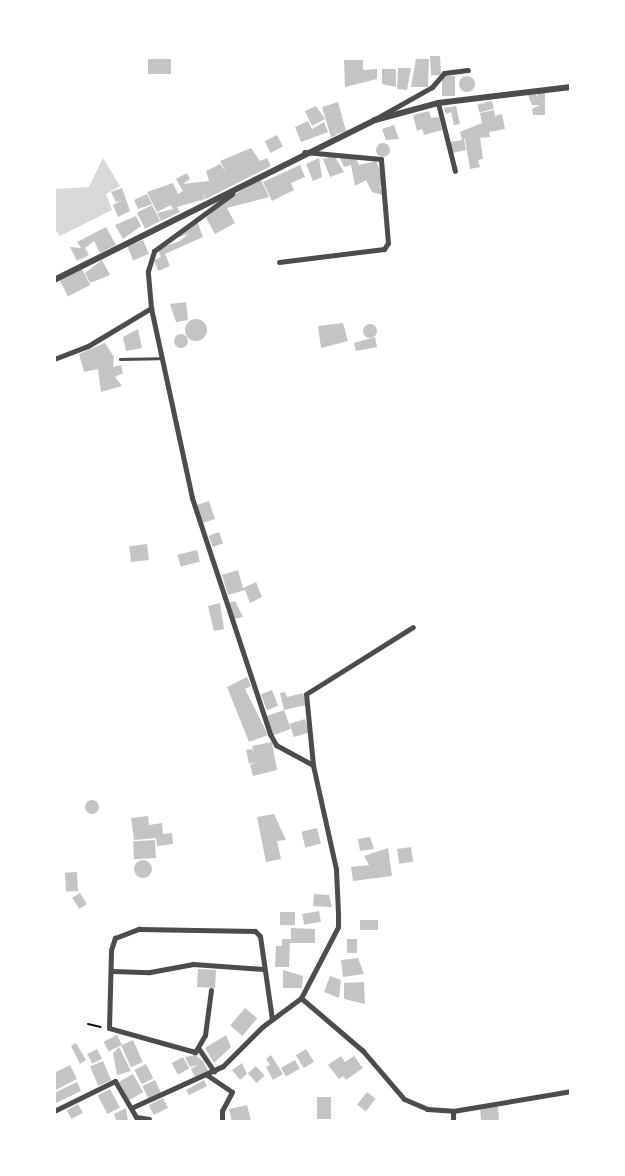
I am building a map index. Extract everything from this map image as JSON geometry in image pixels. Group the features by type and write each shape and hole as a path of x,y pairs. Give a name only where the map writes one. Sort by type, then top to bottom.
{"street":[{"path":"54,280 304,152 375,120 432,87 444,73 468,70"},
{"path":"375,120 438,103 571,86"},
{"path":"438,103 455,171"},
{"path":"279,262 384,249 388,243 381,159 304,152"},
{"path":"248,182 154,251 148,271 151,308 159,358 192,498 270,734 276,745 313,765"},
{"path":"54,359 88,346 151,308"},
{"path":"131,1108 211,1073 272,1019 301,998 338,927 336,869 313,765 307,691 412,627"},
{"path":"199,1049 188,1053 109,1028 115,938 139,929 255,931 260,936 272,1019"},
{"path":"112,971 158,971 193,964 263,970"},
{"path":"211,990 199,1049 211,1073 232,1092 222,1111 222,1122"},
{"path":"301,998 363,1051 404,1099 426,1109 453,1111 571,1091"},
{"path":"54,1111 115,1081 135,1119 149,1119"},
{"path":"453,1111 453,1122"}],"lane":[{"path":"120,359 159,358"}],"path":[{"path":"88,1024 109,1028"}],"shaded area":[{"path":"103,158 120,186 106,194 112,210 60,236 54,228 54,189 89,187"}],"building":[{"path":"440,55 441,75 431,75 430,56"},
{"path":"148,59 171,59 171,74 148,74"},
{"path":"416,59 429,59 428,87 411,87"},
{"path":"344,60 363,60 363,70 377,69 377,79 345,87"},
{"path":"398,68 411,68 407,90 397,89"},
{"path":"382,69 396,69 396,87 382,84"},
{"path":"442,76 455,76 455,96 442,96"},
{"path":"464,76 470,76 475,84 473,90 464,92 459,87 459,81"},
{"path":"545,91 545,115 533,115 532,109 540,105 532,105 527,93 535,92 537,98 537,92"},
{"path":"492,101 494,109 479,112 477,105"},
{"path":"338,102 346,131 337,134 334,128 337,135 331,137 322,107"},
{"path":"316,106 325,119 312,126 305,111"},
{"path":"456,106 460,124 454,125 451,112 446,114 444,108"},
{"path":"494,110 495,116 502,114 505,129 489,132 490,137 464,139 466,150 452,153 450,142 462,140 460,132 482,123 480,113"},
{"path":"429,111 431,118 439,117 442,130 424,135 422,129 417,131 413,115"},
{"path":"308,121 312,129 324,122 328,132 301,142 295,127"},
{"path":"394,125 399,139 386,140 382,129"},
{"path":"277,135 283,147 270,153 265,141"},
{"path":"480,137 483,159 478,160 480,167 470,169 465,139"},
{"path":"380,143 386,143 390,150 386,157 380,157 376,153 376,147"},
{"path":"251,148 260,161 267,158 271,166 206,199 202,193 205,199 177,207 180,212 161,221 157,213 173,209 171,205 157,212 147,192 173,183 178,194 183,191 176,179 187,173 190,179 183,184 209,181 206,171 220,164 226,172 220,161"},
{"path":"334,155 344,172 330,177 323,159"},
{"path":"355,156 359,165 376,161 386,184 380,186 383,195 372,192 366,180 355,186 351,165 344,167 340,158"},
{"path":"319,158 322,177 313,181 306,164"},
{"path":"300,165 305,177 291,183 294,190 272,201 263,182"},
{"path":"261,180 269,197 227,208 235,223 215,234 206,218 224,200"},
{"path":"122,188 130,211 118,217 113,205 122,200 116,202 111,192"},
{"path":"147,194 152,204 138,209 134,200"},
{"path":"152,205 160,221 145,229 137,213"},
{"path":"136,216 141,226 123,239 115,225"},
{"path":"197,221 203,237 165,254 170,266 158,271 154,260 161,257 158,249 180,241 188,234 179,237 177,233"},
{"path":"106,227 116,245 100,253 94,241 85,248 89,255 77,261 70,247 81,248 77,242"},
{"path":"143,240 149,254 133,260 127,247"},
{"path":"102,260 110,275 90,283 85,273"},
{"path":"82,269 90,285 68,296 60,280"},
{"path":"186,302 188,320 176,322 170,304"},
{"path":"196,319 204,322 207,330 204,338 196,341 188,338 185,330 188,322"},
{"path":"343,323 348,341 321,348 318,326"},
{"path":"370,324 375,326 375,336 370,338 365,336 363,331 365,326"},
{"path":"138,329 142,348 126,351 123,337"},
{"path":"181,334 186,336 186,346 181,348 176,346 174,341 176,336"},
{"path":"375,337 377,347 356,351 354,343"},
{"path":"105,343 114,357 113,367 121,365 123,373 115,377 122,386 101,392 98,369 84,372 79,354"},
{"path":"209,501 215,519 203,523 197,505"},
{"path":"219,532 223,543 213,547 209,536"},
{"path":"147,544 149,560 131,562 129,546"},
{"path":"197,550 200,562 180,566 178,555"},
{"path":"238,570 243,588 256,582 262,597 250,603 245,590 228,595 222,575"},
{"path":"235,601 243,617 234,619 228,603"},
{"path":"220,603 224,629 214,631 208,606"},
{"path":"247,677 251,686 245,689 268,735 249,742 227,687"},
{"path":"272,690 278,706 267,710 261,694"},
{"path":"285,692 287,697 303,693 306,705 284,710 280,693"},
{"path":"284,710 291,729 272,736 265,717"},
{"path":"305,719 309,732 294,737 290,724"},
{"path":"272,742 277,770 253,776 250,765 256,762 249,764 246,750 252,749 255,756 252,746"},
{"path":"89,800 95,800 99,807 95,814 89,814 85,810 85,804"},
{"path":"274,814 286,840 277,841 281,859 266,862 257,817"},
{"path":"148,816 149,825 162,823 163,834 172,833 173,844 157,846 156,838 134,840 131,818"},
{"path":"317,828 321,844 305,847 301,832"},
{"path":"370,837 374,849 360,851 358,839"},
{"path":"155,840 156,858 134,859 133,841"},
{"path":"411,847 413,862 399,864 397,849"},
{"path":"388,848 392,876 353,881 351,867 369,865 364,856"},
{"path":"139,860 147,860 152,869 150,876 139,878 134,873 134,865"},
{"path":"77,872 78,891 66,892 65,873"},
{"path":"80,893 87,904 79,909 72,898"},
{"path":"314,894 329,895 332,907 313,906"},
{"path":"319,911 321,922 304,925 302,914"},
{"path":"280,912 295,912 295,925 280,925"},
{"path":"360,920 378,920 378,930 360,930"},
{"path":"291,928 315,929 315,943 290,943 289,967 275,967 276,946 282,946 282,939 291,939"},
{"path":"347,939 357,939 357,953 347,953"},
{"path":"358,958 364,974 343,977 341,960"},
{"path":"198,969 216,970 215,988 197,987"},
{"path":"283,970 303,976 302,988 283,988"},
{"path":"330,976 341,980 339,998 324,992"},
{"path":"364,982 365,1004 344,999 344,983"},
{"path":"245,1008 257,1018 242,1036 230,1026"},
{"path":"117,1035 122,1045 109,1052 104,1042"},
{"path":"226,1035 231,1047 214,1063 205,1048"},
{"path":"133,1040 143,1062 131,1067 121,1045"},
{"path":"76,1043 86,1060 80,1064 71,1046"},
{"path":"119,1047 131,1071 117,1075 113,1053"},
{"path":"97,1049 102,1059 92,1064 87,1054"},
{"path":"306,1049 314,1062 304,1068 296,1055"},
{"path":"195,1055 203,1061 209,1072 195,1077 191,1069 198,1065 190,1067 185,1057"},
{"path":"271,1055 283,1074 273,1080 266,1067 270,1065 266,1059"},
{"path":"341,1056 345,1062 354,1056 363,1068 346,1080 343,1076 339,1079 328,1065"},
{"path":"183,1057 189,1068 178,1075 172,1063"},
{"path":"295,1060 300,1069 286,1077 281,1068"},
{"path":"103,1061 111,1080 98,1086 90,1066"},
{"path":"242,1063 247,1074 240,1080 232,1070"},
{"path":"146,1064 153,1078 142,1084 134,1070"},
{"path":"70,1065 77,1079 54,1091 54,1073"},
{"path":"256,1066 265,1076 257,1083 248,1073"},
{"path":"133,1074 143,1092 129,1100 119,1082"},
{"path":"155,1080 161,1093 148,1099 142,1086"},
{"path":"204,1080 207,1086 189,1095 186,1090"},
{"path":"77,1082 81,1091 54,1104 54,1093"},
{"path":"110,1089 120,1108 107,1114 98,1096"},
{"path":"367,1092 376,1099 366,1111 357,1105"},
{"path":"317,1097 331,1097 331,1119 317,1119"},
{"path":"163,1098 168,1108 154,1115 149,1105"},
{"path":"78,1104 83,1113 71,1119 67,1110"},
{"path":"247,1105 251,1121 232,1122 229,1109"},
{"path":"498,1106 499,1122 481,1122 480,1107"},
{"path":"126,1108 128,1121 117,1122 114,1114"}]}
